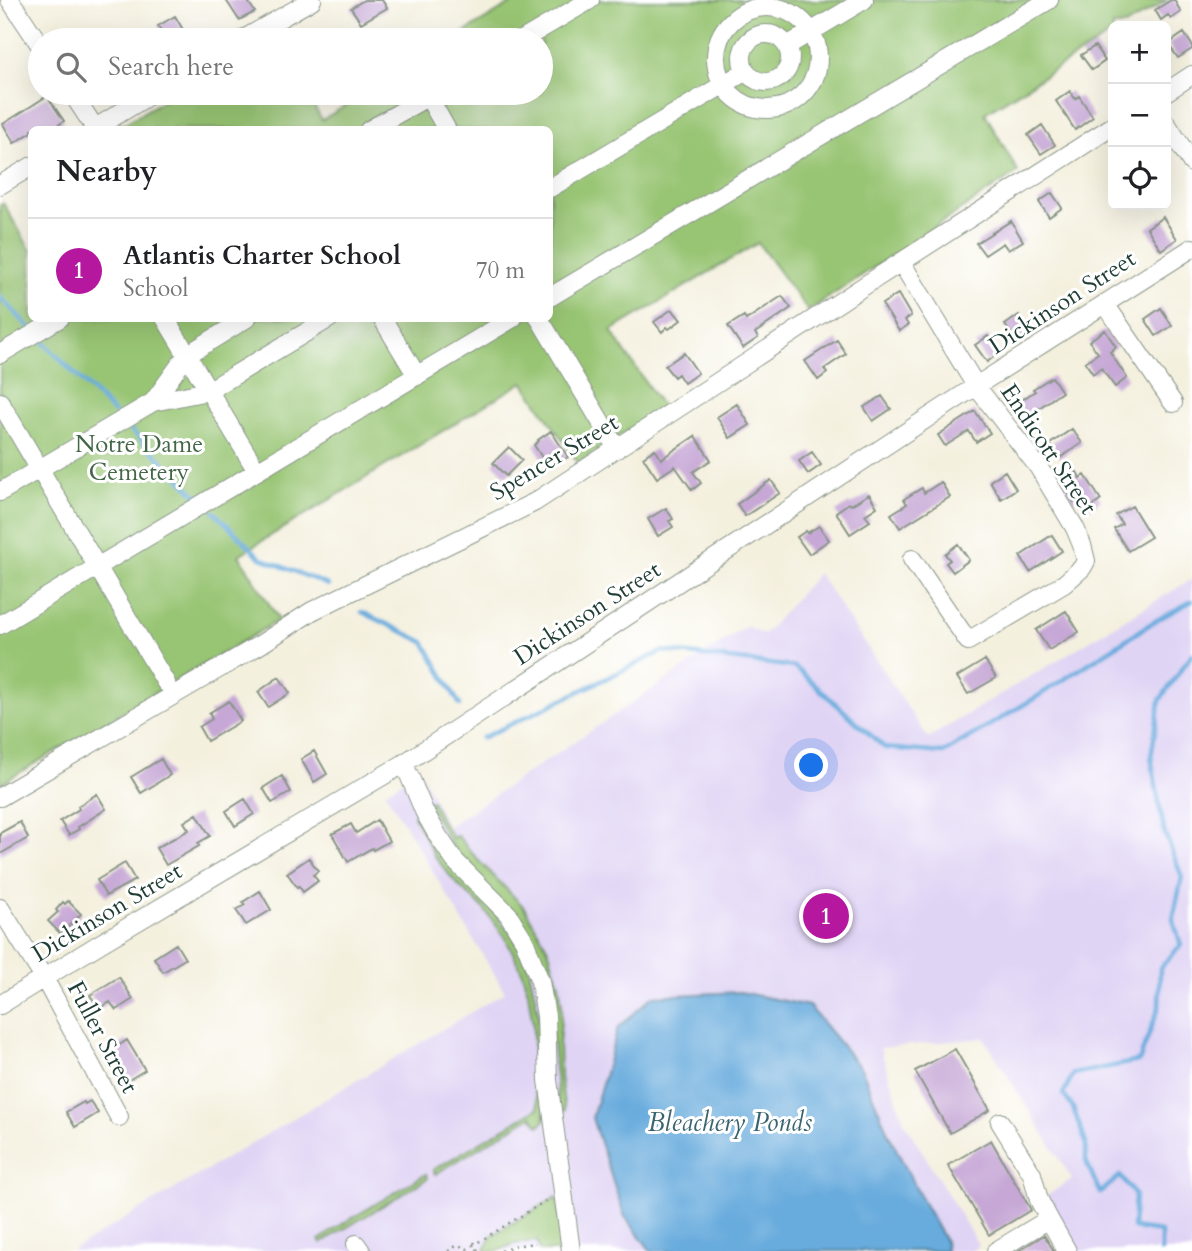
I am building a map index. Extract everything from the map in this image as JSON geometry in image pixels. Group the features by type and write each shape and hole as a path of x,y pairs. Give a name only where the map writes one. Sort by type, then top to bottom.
{"street":[{"path":"10,0 29,28"},
{"path":"263,28 312,0"},
{"path":"542,28 590,0"},
{"path":"787,46 864,0"},
{"path":"553,295 1049,0"},
{"path":"736,7 780,9 793,15 811,32 816,45 816,69 806,90 787,105 764,109 752,107 731,95 723,84 718,73 717,47 736,7"},
{"path":"769,34 776,36 787,46 790,62 787,70 775,81 758,81 746,71 742,56 744,49 754,38 769,34"},
{"path":"553,186 746,71"},
{"path":"1171,89 1192,75"},
{"path":"79,105 92,126"},
{"path":"99,126 133,105"},
{"path":"376,126 412,105"},
{"path":"436,105 445,126"},
{"name":"Spencer Street","path":"0,797 261,644 312,611 535,502 1108,129"},
{"path":"1171,131 1192,163"},
{"path":"0,185 28,168"},
{"name":"Dickinson Street","path":"0,1005 403,764 976,386 1192,248"},
{"name":"Endicott Street","path":"901,262 976,386 1039,468 1074,528 1085,559 1082,568 1063,584 968,641 912,559"},
{"path":"1105,304 1173,403"},
{"path":"0,354 53,322"},
{"path":"167,322 257,471"},
{"path":"153,402 187,355 241,322"},
{"path":"0,492 153,402 208,391 323,322"},
{"path":"384,322 417,376"},
{"path":"0,625 506,322"},
{"path":"541,322 617,449"},
{"path":"0,402 166,682"},
{"path":"403,764 442,844 455,861 508,914 531,953 544,996 549,1129 555,1173 572,1251"},
{"name":"Fuller Street","path":"0,908 44,978 119,1117"},
{"path":"1000,1122 1032,1174 1039,1200 1067,1251"},
{"path":"996,1251 1049,1219"}],"path":[{"path":"448,1251 458,1245 467,1249 556,1195"},
{"path":"474,1243 478,1251"},
{"path":"501,1251 513,1246 535,1243"}],"shaded area":[{"path":"818,573 928,738 1192,579 1192,1251 1076,1251 1045,1197 1072,1179 984,1038 880,1048 904,1121 979,1246 971,1251 71,1251 505,992 385,792 420,770 447,827 747,626 764,635"}],"green space":[{"name":"Notre Dame Cemetery","path":"517,0 1167,0 1133,21 1108,21 1108,36 985,113 1018,172 808,311 758,243 611,331 663,408 578,463 523,382 239,555 279,620 0,784 0,205 3,203 28,246 28,322 553,322 553,126 120,126 156,105 313,105 322,120 346,105 553,105 553,28 472,28"},
{"path":"432,801 453,838 457,835 524,907 548,949 559,985 562,1007 559,1045 565,1111 559,1112 547,975 453,848 427,803"},
{"path":"417,815 514,938 529,969 538,1012 545,1120 539,1126 532,1116 435,1174 433,1170 538,1108 534,1084 533,1025 521,969 505,937 483,908 456,883 435,857 414,816"},
{"path":"426,1174 428,1178 321,1243 319,1240 344,1223"},
{"path":"557,1197 562,1244 558,1251 540,1251 537,1241 514,1244 498,1251 485,1251 491,1236"}],"water":[{"name":"Bleachery Ponds","path":"740,992 809,1006 862,1070 888,1133 945,1241 946,1251 651,1251 624,1215 592,1118 618,1028 653,996"}],"building":[{"path":"226,0 247,0 255,12 239,20"},
{"path":"364,0 382,0 387,8 361,23 351,8"},
{"path":"1174,0 1181,12 1171,19 1168,15 1161,20 1155,10"},
{"path":"175,16 182,28 159,28 158,26"},
{"path":"1184,33 1192,49 1178,58 1171,48 1171,42"},
{"path":"1095,46 1105,61 1092,70 1081,55"},
{"path":"1070,91 1075,99 1079,96 1093,117 1075,130 1056,101"},
{"path":"33,105 53,105 64,121 57,126 28,126 28,134 14,143 3,124"},
{"path":"1042,125 1055,145 1041,154 1028,135"},
{"path":"1052,193 1062,208 1049,217 1039,202"},
{"path":"1163,217 1177,239 1161,250 1147,228"},
{"path":"1011,221 1023,241 1008,250 1003,243 985,255 976,243"},
{"path":"898,294 911,316 905,320 908,325 899,331 882,304"},
{"path":"782,296 791,308 755,333 758,338 743,348 728,326 744,316 746,320"},
{"path":"1161,308 1172,326 1156,336 1145,319"},
{"path":"672,309 681,320 662,332 654,322"},
{"path":"1019,315 1032,333 1018,343 1005,325"},
{"path":"1105,330 1116,347 1110,352 1127,378 1115,387 1101,368 1093,374 1085,362 1098,353 1089,341"},
{"path":"988,336 999,353 987,362 975,345"},
{"path":"837,340 846,354 824,369 827,373 818,380 805,361"},
{"path":"684,353 698,373 684,383 678,374 674,377 665,366"},
{"path":"1052,377 1062,392 1026,417 1017,403"},
{"path":"882,396 891,409 873,421 864,407"},
{"path":"737,404 750,425 730,438 717,417"},
{"path":"975,411 990,433 976,442 969,431 945,446 938,435"},
{"path":"1072,429 1082,443 1060,458 1050,444"},
{"path":"551,431 568,457 557,464 550,454 543,459 534,445"},
{"path":"695,436 711,460 693,472 701,483 692,490 675,466 657,478 643,457 655,449 661,459"},
{"path":"509,447 522,460 506,476 493,463"},
{"path":"812,452 821,465 808,474 799,461"},
{"path":"1005,471 1016,489 1001,499 990,481"},
{"path":"1077,472 1080,478 1085,475 1101,500 1089,509 1081,497 1074,502 1062,482"},
{"path":"771,480 780,493 745,516 737,504"},
{"path":"941,482 950,497 900,528 891,514 907,504 904,499 922,488 924,493"},
{"path":"869,494 877,507 865,515 870,521 850,534 836,512"},
{"path":"1132,506 1151,537 1128,551 1114,529 1122,524 1116,515"},
{"path":"666,508 673,519 669,521 673,527 658,536 648,519"},
{"path":"819,526 829,540 809,554 797,537"},
{"path":"1052,535 1062,551 1030,572 1020,556"},
{"path":"958,544 969,560 953,572 946,563 950,560 945,554"},
{"path":"1066,611 1079,632 1049,650 1036,630"},
{"path":"985,660 996,678 968,694 957,677"},
{"path":"279,677 290,693 268,707 258,692"},
{"path":"229,701 241,721 207,741 199,727 212,719 209,713"},
{"path":"314,751 327,774 314,782 301,759"},
{"path":"161,759 170,775 141,793 131,777"},
{"path":"282,776 291,792 272,803 263,788"},
{"path":"97,794 106,809 69,835 60,821"},
{"path":"245,799 254,814 235,826 226,811"},
{"path":"197,814 210,836 198,843 199,846 166,865 156,848 189,830 184,822"},
{"path":"377,820 389,841 348,862 332,834 351,824 356,833"},
{"path":"20,822 28,838 0,854 0,833"},
{"path":"309,858 318,871 313,875 318,881 303,892 287,873"},
{"path":"125,863 135,880 106,896 97,880"},
{"path":"260,891 271,910 246,925 236,910"},
{"path":"68,901 81,914 61,934 48,921 58,912 56,910 63,902 65,904"},
{"path":"176,944 185,959 163,972 154,958"},
{"path":"119,977 133,999 116,1010 110,1002 99,1009 90,995"},
{"path":"127,1040 145,1070 127,1081 112,1050"},
{"path":"955,1049 990,1110 950,1133 915,1071"},
{"path":"90,1101 98,1113 75,1127 66,1112"},
{"path":"991,1140 1031,1210 989,1235 948,1165"},
{"path":"1044,1235 1054,1251 1018,1251"}],"waterway":[{"path":"0,297 29,327"},
{"path":"44,343 114,413"},
{"path":"129,428 198,497"},
{"path":"214,512 261,558 328,585"},
{"path":"482,738 663,651 795,667 885,748 943,753 1155,621 1192,601"},
{"path":"362,612 424,642 460,705"},
{"path":"1161,1251 1161,1232 1133,1228 1135,1195 1120,1176 1100,1193 1086,1161 1086,1143 1073,1108 1063,1094 1073,1074 1139,1061 1159,1007 1160,968 1181,945 1173,919 1182,877 1164,831 1151,757 1160,700 1192,654"}],"place":[{"name":"Atlantis Charter School","path":"826,916"}]}
